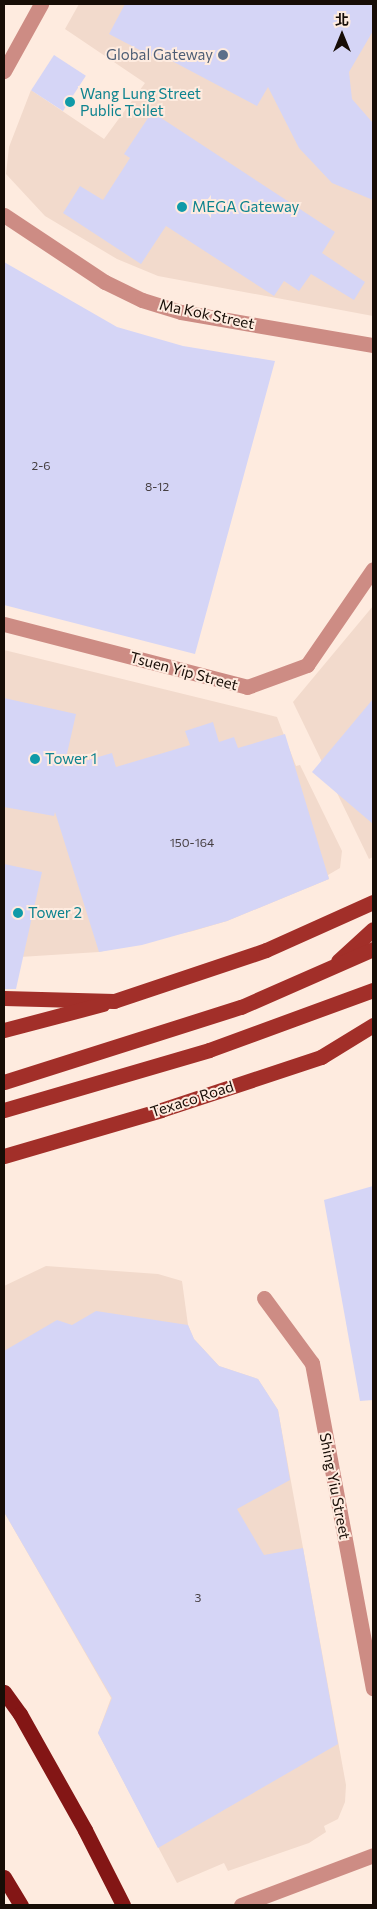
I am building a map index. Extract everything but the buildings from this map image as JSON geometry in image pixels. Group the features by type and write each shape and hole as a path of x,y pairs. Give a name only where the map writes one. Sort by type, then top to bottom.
{"highway":[{"path":"4,1692 20,1714 85,1830 123,1905"},
{"path":"4,1877 21,1905"}],"main road":[{"path":"4,1030 114,1001 266,950 373,902"},
{"path":"326,972 373,929"},
{"path":"4,1082 241,1007 326,972 373,949"},
{"path":"4,1110 209,1050 373,990"},
{"path":"4,998 114,1001"},
{"name":"Texaco Road","path":"4,1156 161,1110 321,1056 373,1025"}],"street":[{"path":"4,71 41,4"},
{"name":"Ma Kok Street","path":"4,215 105,282 142,300 181,312 373,345"},
{"name":"Tsuen Yip Street","path":"4,624 247,687 307,665 373,569"},
{"name":"Shing Yiu Street","path":"264,1298 312,1363 373,1688"},
{"path":"241,1905 373,1855"}],"shaded area":[{"path":"79,4 373,4 373,316 158,276 117,259 45,216 6,174 9,147 31,90 104,139 145,83 65,29"},
{"path":"373,606 373,857 369,859 293,702"},
{"path":"4,650 277,717 296,766 300,765 342,851 340,868 328,875 329,879 227,921 193,931 99,952 4,958"},
{"path":"46,1266 158,1274 182,1281 188,1325 194,1339 219,1366 258,1379 278,1410 346,1785 345,1802 338,1819 324,1826 326,1832 309,1843 228,1871 224,1863 177,1883 98,1733 111,1698 4,1512 4,1286"}],"place":[{"name":"Global Gateway","path":"223,55"},
{"name":"Wang Lung Street Public Toilet","path":"70,102"},
{"name":"MEGA Gateway","path":"182,207"},
{"name":"Tower 1","path":"35,759"},
{"name":"Tower 2","path":"18,913"}]}
